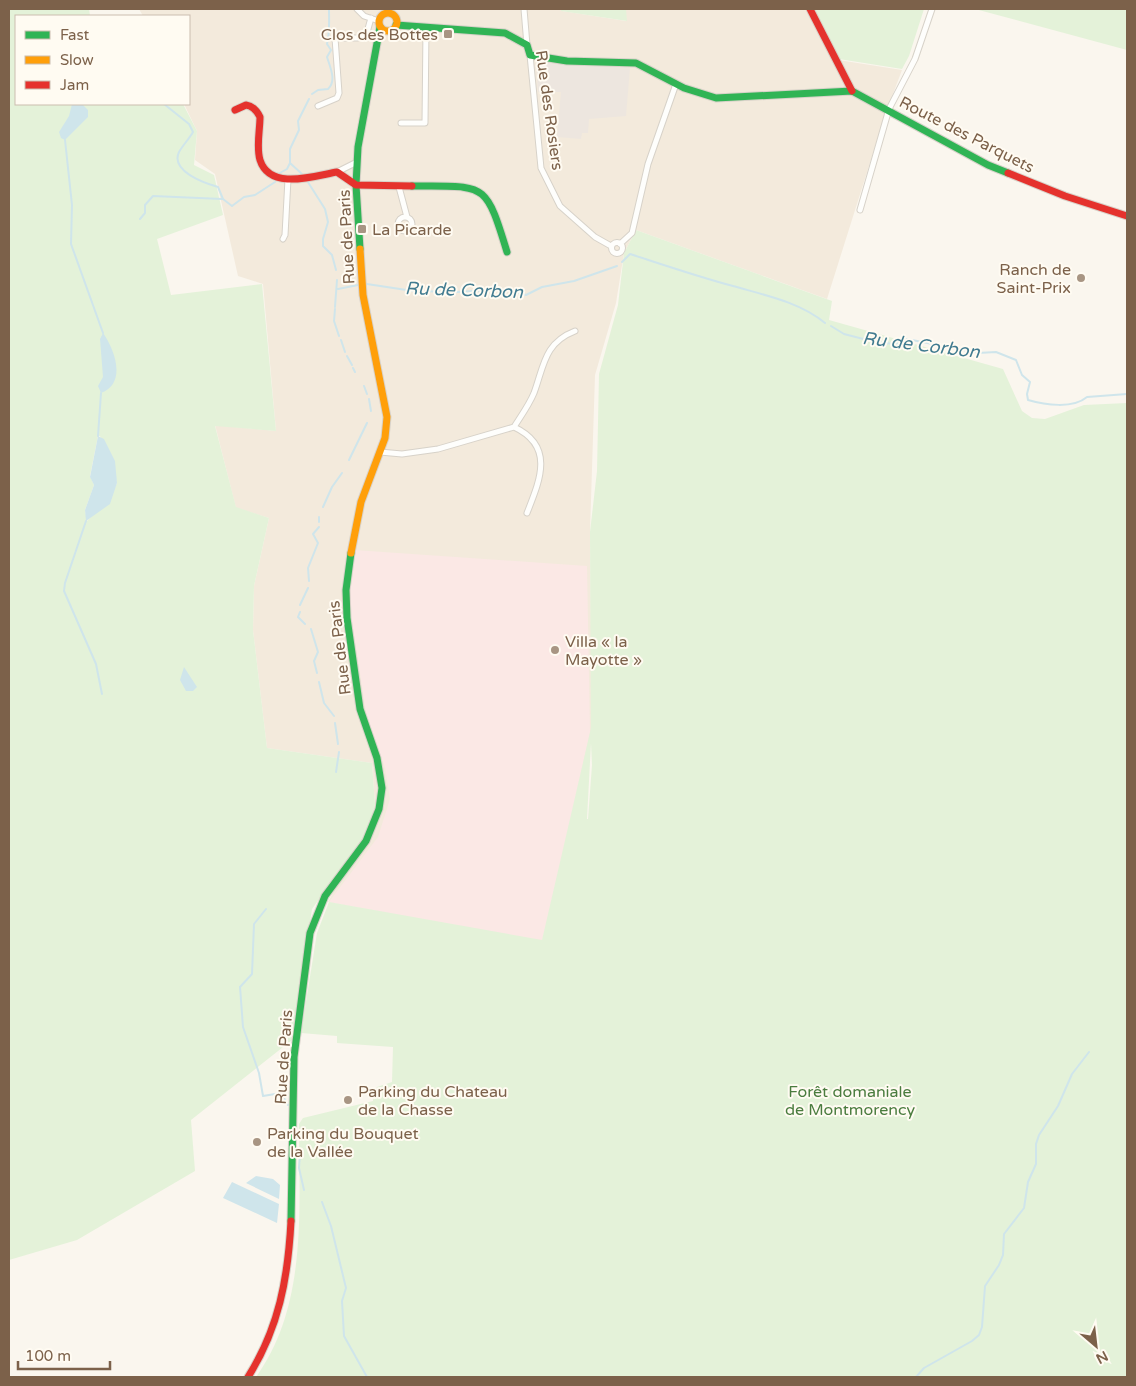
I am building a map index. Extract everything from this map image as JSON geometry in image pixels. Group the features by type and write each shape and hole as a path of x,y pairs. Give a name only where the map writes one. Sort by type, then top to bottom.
{"main road":[{"path":"530,55 541,59 636,63 676,84 703,95 729,98 780,93 852,91 810,9"},
{"path":"396,25 395,16 388,11 380,16 379,24 393,29 396,25 505,33 527,45"},
{"name":"Rue de Paris","path":"248,1377 264,1353 276,1326 286,1289 290,1262 294,1056 303,981 316,914 325,896 366,841 379,809 382,788 377,758 359,703 347,618 346,590 354,529 361,502 385,438 387,413 363,295 356,185 358,147 378,47 379,24"},
{"name":"Rue des Rosiers","path":"527,45 530,55"},
{"name":"Route des Parquets","path":"852,91 1005,172 1065,196 1127,216"},
{"path":"236,110 246,104 253,106 257,111 260,117 260,159 268,173 278,179 338,172 356,185 469,187 482,192 491,203 506,252"}],"street":[{"path":"318,106 338,98 335,38 366,36 379,24 364,16 357,9"},
{"name":"Rue des Rosiers","path":"524,9 527,45"},
{"path":"860,210 889,109 915,60 932,9"},
{"path":"401,123 425,123 426,28"},
{"name":"Rue des Rosiers","path":"530,55 541,168 560,206 595,237 611,246"},
{"path":"620,244 632,233 648,164 676,84"},
{"path":"338,172 357,162"},
{"path":"283,239 285,235 288,179"},
{"path":"400,186 408,217"},
{"path":"615,242 620,244 622,250 617,253 612,251 611,246 615,242"},
{"path":"380,452 402,454 438,449 514,427 533,394 546,356 560,338 575,332"},
{"path":"514,427 532,438 542,461 536,491 527,513"}],"shaded area":[{"path":"139,9 561,9 562,11 626,21 626,9 805,9 832,59 902,70 885,115 827,299 636,230 624,253 616,303 595,375 590,532 592,727 542,940 328,902 371,822 375,804 372,763 267,748 253,630 254,586 269,518 236,508 215,425 276,431 263,284 238,276 215,174 195,160 197,131 184,105 190,105 190,15 142,15"},
{"path":"536,62 616,64 630,68 626,116 589,119 588,133 582,133 581,139 557,137 561,92 538,92"},
{"path":"354,550 587,566 590,732 565,847 543,937 535,960 495,933 329,902 378,837 390,799 385,767 367,718 351,616 350,593"}],"green space":[{"path":"9,9 89,9 90,15 15,15 15,105 184,105 197,131 194,165 214,175 223,215 157,239 171,295 262,284 276,431 215,426 236,507 269,518 254,586 253,630 267,748 372,763 375,804 371,822 362,840 312,909 292,1040 191,1120 195,1171 77,1240 9,1260","holes":["98,436 100,436 117,483 112,494 87,521 85,510 94,485 90,476"]},
{"path":"561,9 626,9 627,21 561,11"},
{"path":"813,9 924,9 909,56 902,69 839,59"},
{"path":"975,9 1127,9 1127,50"},
{"name":"Forêt domaniale de Montmorency","path":"636,230 832,301 829,320 1003,369 1022,411 1032,418 1045,419 1084,405 1127,403 1127,1377 256,1377 273,1349 285,1319 292,1287 297,1255 299,1222 299,1124 303,1118 373,1101 373,1094 377,1087 392,1082 393,1047 337,1043 337,1036 301,1033 317,933 329,902 542,940 591,728 590,532 597,471 599,374 618,305 624,253","holes":["591,743 592,765 588,819 587,819"]}],"water":[{"path":"72,105 83,105 88,110 88,117 65,140 61,138 59,132 69,116"},
{"path":"103,333 114,357 116,374 114,382 101,393 98,386 103,377 100,339"},
{"path":"98,436 104,439 115,461 117,483 110,504 86,521 85,510 94,485 90,477"},
{"path":"184,667 197,687 193,691 186,691 180,680"},
{"path":"256,1176 273,1179 280,1185 279,1199 246,1183"},
{"path":"232,1182 279,1204 277,1223 223,1198"}],"waterway":[{"name":"Ru de Corbon","path":"312,94 318,90 328,89 332,82 332,74 327,57 331,50 327,44 329,9"},
{"name":"Ru de Corbon","path":"302,174 290,163 290,149 299,130 298,121 309,99"},
{"path":"165,105 189,124 193,132 179,152 179,165 197,179 218,187 223,199 232,206 244,197 255,195 275,182"},
{"path":"65,140 72,205 71,244 103,333"},
{"path":"278,174 287,169 290,163"},
{"name":"Ru de Corbon","path":"306,179 325,209 328,222 323,246 332,255 336,270"},
{"path":"140,219 145,213 145,205 153,196 222,199"},
{"name":"Ru de Corbon","path":"622,262 630,254 793,304 825,323"},
{"name":"Ru de Corbon","path":"367,284 413,291 457,292 509,289 526,295 542,287 574,281 617,266"},
{"path":"335,307 337,280"},
{"name":"Ru de Corbon","path":"338,289 358,285"},
{"path":"335,309 334,321 339,336"},
{"name":"Ru de Corbon","path":"831,326 844,334 875,342 895,344 907,339 978,353 996,352 1016,360 1022,375 1030,382 1027,394 1028,400 1035,402 1067,405 1087,397 1127,394"},
{"path":"341,340 345,352"},
{"path":"347,356 352,365"},
{"path":"353,368 355,372"},
{"path":"364,386 367,394"},
{"path":"98,436 101,393"},
{"path":"369,399 371,411"},
{"path":"349,460 367,423"},
{"path":"323,507 332,487 342,473"},
{"path":"319,517 319,522"},
{"path":"86,521 64,591 96,664 102,694"},
{"path":"309,581 308,568 318,543 313,534 319,527"},
{"path":"300,605 308,588"},
{"path":"300,612 298,617 305,624"},
{"path":"311,629 318,652 314,661 317,673"},
{"path":"319,682 324,703 334,716"},
{"path":"335,723 338,744"},
{"path":"336,772 339,752"},
{"path":"266,909 254,924 252,974 240,987 243,1027 259,1073 263,1096 281,1093 288,1105"},
{"path":"916,1377 924,1368 972,1341 979,1335 982,1327 985,1286 999,1265 1003,1255 1004,1234 1024,1208 1028,1182 1036,1164 1036,1144 1039,1135 1058,1106 1072,1074 1089,1052"},
{"path":"300,1153 299,1168 304,1190"},
{"path":"322,1202 331,1226 346,1288 342,1301 344,1336 367,1377"}],"traffic: fast":[{"path":"396,25 505,33 527,45 530,55 567,61 636,63 684,88 716,98 852,91 988,165 1008,173"},
{"path":"360,249 356,185 358,147 380,27"},
{"path":"412,186 455,186 479,192 487,199 493,211 507,252"},
{"path":"291,1221 294,1057 310,933 325,896 366,841 379,809 382,788 377,758 360,709 347,618 346,590 351,553"}],"traffic: slow":[{"path":"388,13 394,16 397,22 394,28 388,31 382,28 379,22 382,16 388,13"},
{"path":"351,553 361,502 385,438 387,417 363,295 360,249"}],"traffic: jam":[{"path":"810,9 852,91"},
{"path":"235,110 246,105 253,108 259,115 258,150 260,160 265,170 273,176 294,179 337,172 356,185 412,186"},
{"path":"1008,173 1065,196 1127,216"},
{"path":"248,1377 259,1359 280,1302 290,1242 291,1221"}],"place":[{"name":"Clos des Bottes","path":"448,34"},
{"name":"La Picarde","path":"362,229"},
{"name":"Ranch de Saint-Prix","path":"1081,278"},
{"name":"Villa « la Mayotte »","path":"555,650"},
{"name":"Parking du Chateau de la Chasse","path":"348,1100"},
{"name":"Parking du Bouquet de la Vallée","path":"257,1142"}]}
